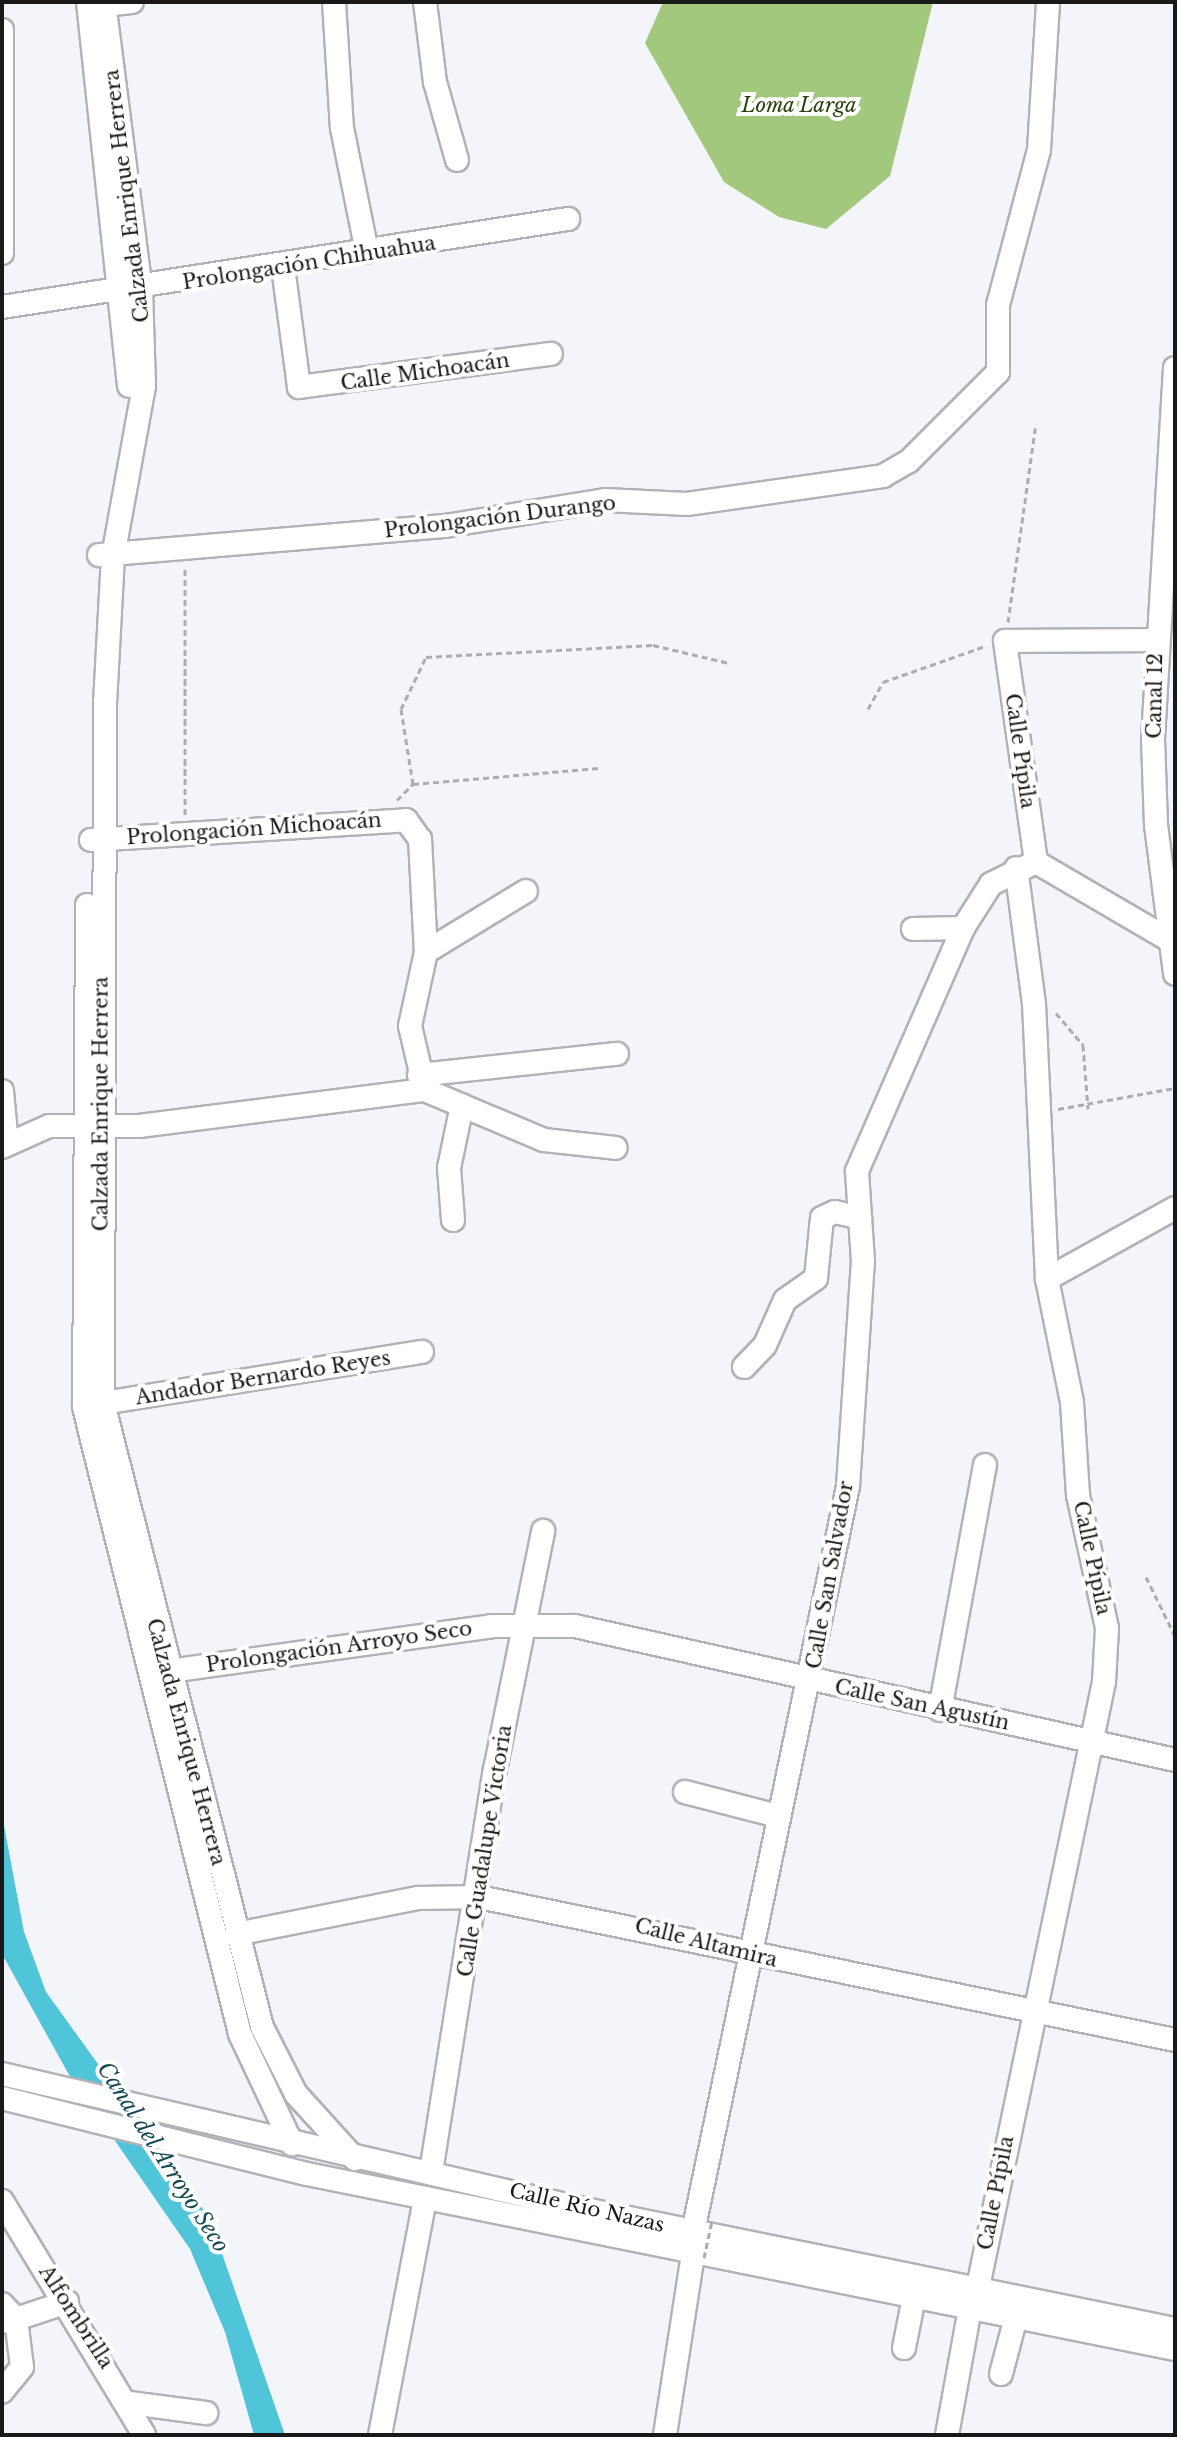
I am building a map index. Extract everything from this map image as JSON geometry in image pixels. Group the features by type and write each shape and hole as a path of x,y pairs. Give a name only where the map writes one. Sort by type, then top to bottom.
{"street":[{"path":"99,3 132,2"},
{"path":"334,2 342,128 367,252"},
{"path":"425,2 435,82 457,160"},
{"name":"Prolongación Durango","path":"106,555 186,551 445,526 605,500 687,504 883,476 937,438 998,372 998,305 1039,150 1048,2"},
{"name":"Calzada Enrique Herrera","path":"99,3 144,386 106,555 96,840 93,1125 84,1407 274,2061 355,2159"},
{"path":"2,30 2,253"},
{"name":"Prolongación Chihuahua","path":"2,307 283,267 568,219"},
{"name":"Calle Michoacán","path":"283,267 299,387 551,354"},
{"name":"Canal 12","path":"1175,368 1156,825 1175,974"},
{"path":"1005,641 1163,627"},
{"name":"Calle Pípila","path":"947,2435 1089,1739 1107,1628 1078,1495 1072,1402 1047,1279 1026,865 1005,641"},
{"name":"Prolongación Michoacán","path":"96,840 184,836 376,818 406,820 415,829 426,952"},
{"path":"1026,865 1170,934"},
{"name":"Calle San Salvador","path":"665,2435 778,1816 811,1682 848,1486 860,1218 857,1171 864,1141 963,928 991,884 1026,865"},
{"path":"526,891 426,952 410,1026 422,1082 462,1105 544,1140 616,1148"},
{"path":"913,929 963,928"},
{"path":"2,1091 4,1146 49,1126 93,1125 617,1054"},
{"path":"453,1220 449,1168 462,1105"},
{"name":"Calzada Enrique Herrera","path":"93,1125 103,1403 240,2034 292,2144"},
{"path":"1047,1279 1175,1208"},
{"path":"751,1359 785,1300 816,1278 822,1218 835,1212 860,1218"},
{"name":"Andador Bernardo Reyes","path":"103,1403 422,1352"},
{"path":"940,1710 985,1465"},
{"name":"Calle Guadalupe Victoria","path":"431,2172 479,1897 495,1770 528,1624 543,1531"},
{"name":"Prolongación Arroyo Seco","path":"159,1672 528,1624"},
{"name":"Calle San Agustín","path":"528,1624 623,1632 811,1682 1089,1739 1175,1760"},
{"path":"685,1792 778,1816"},
{"name":"Calle Altamira","path":"236,1934 418,1898 479,1897 754,1956 1033,2008 1175,2040"},
{"name":"Calle Río Nazas","path":"2,2074 34,2085 355,2159 431,2172 914,2297 974,2297 1016,2317 1175,2349"},
{"name":"Calle Río Nazas","path":"14,2107 425,2198 701,2241 974,2297 1175,2329"},
{"path":"380,2435 425,2198"},
{"name":"Alfombrilla","path":"2,2201 131,2403 144,2435"},
{"path":"904,2348 914,2297"},
{"path":"2,2392 19,2378 7,2315 67,2302"},
{"path":"1001,2374 1016,2317"},
{"path":"131,2403 206,2413"}],"path":[{"path":"868,709 883,682 1005,641 1036,424"},
{"path":"184,836 186,551"},
{"path":"598,768 413,784 401,709 426,657 653,645 729,663"},
{"path":"1034,1004 1079,1036 1088,1109"},
{"path":"1037,1110 1088,1109 1175,1088"},
{"path":"1146,1577 1175,1636"}],"green space":[{"name":"Loma Larga","path":"663,2 933,2 890,176 826,229 779,217 724,182 645,43"}],"water":[{"name":"Canal del Arroyo Seco","path":"2,1815 24,1932 46,1992 210,2219 285,2435 254,2435 225,2332 190,2249 68,2073 2,1954"}]}
